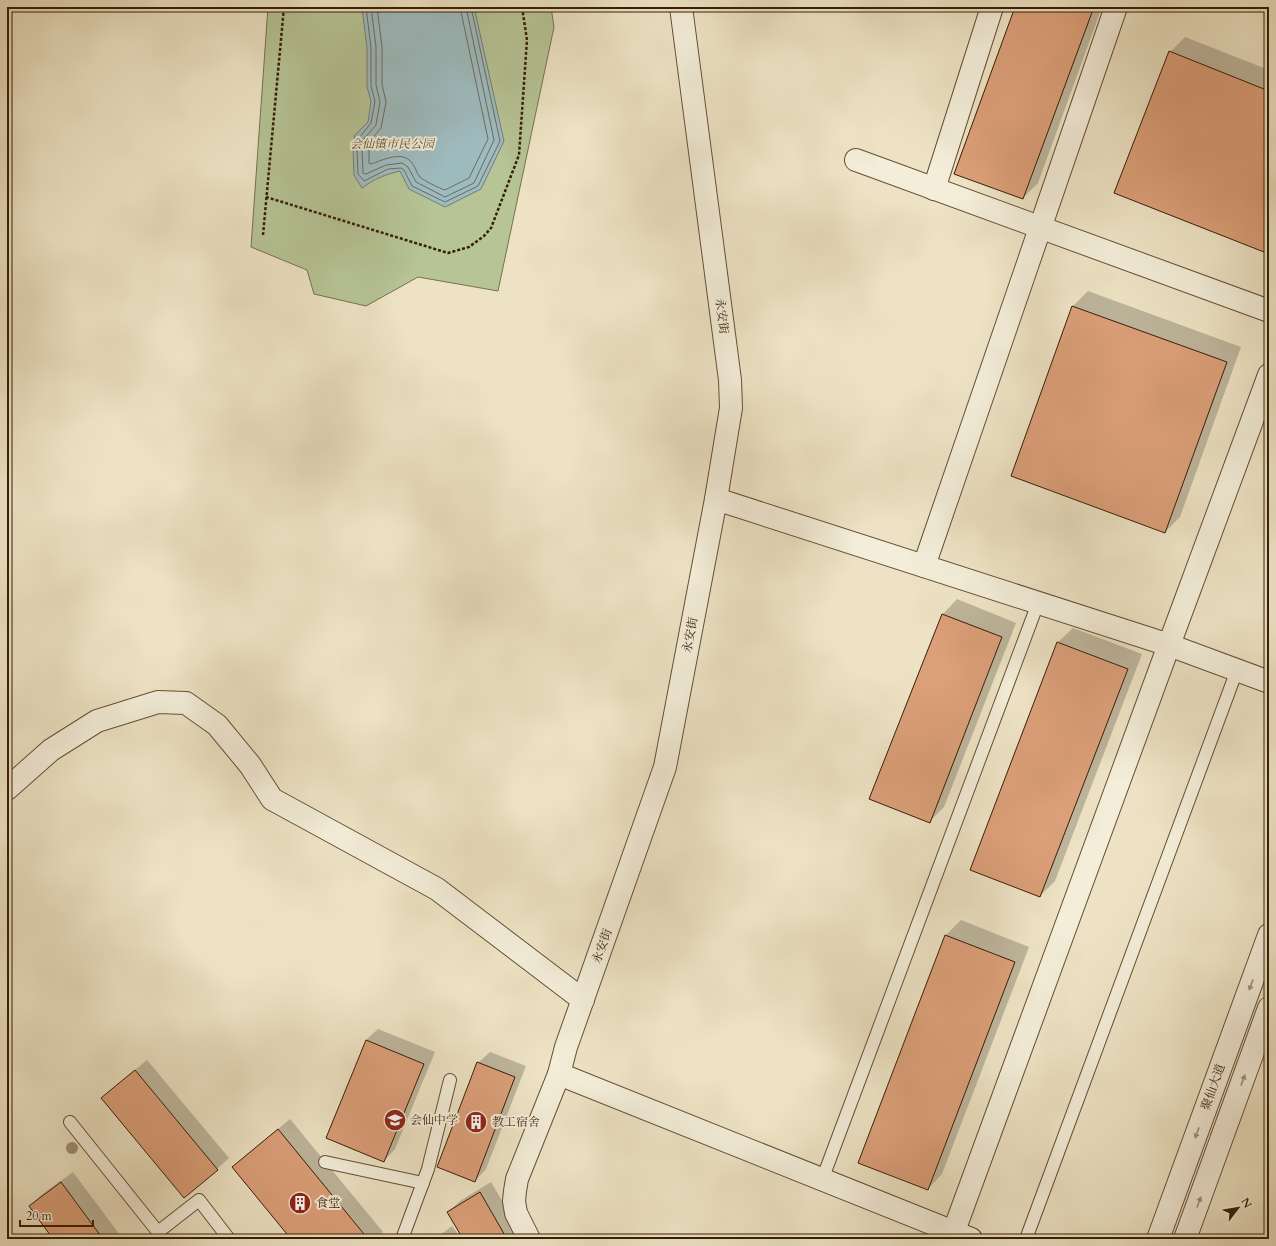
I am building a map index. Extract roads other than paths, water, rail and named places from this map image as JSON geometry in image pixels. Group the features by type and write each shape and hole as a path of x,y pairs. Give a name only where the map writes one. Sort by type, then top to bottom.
{"street":[{"name":"永安街","path":"529,1239 516,1213 514,1201 517,1179 559,1074 566,1047 665,767 716,499 731,408 730,380 681,7"},
{"path":"934,189 992,7"},
{"path":"924,566 1116,7"},
{"path":"856,160 1269,311"},
{"path":"559,1074 822,1180 958,1237 1168,644 1269,376"},
{"path":"716,499 1168,644 1269,682"},
{"path":"7,789 51,750 97,721 158,702 186,703 217,726 250,765 272,799 437,889 583,1000"},
{"name":"聚仙大道","path":"1158,1239 1269,935"},
{"path":"1185,1239 1269,1008"}],"lane":[{"path":"822,1180 1038,603"},
{"path":"1026,1239 1237,670"},
{"path":"402,1239 428,1169 450,1080"},
{"path":"70,1122 158,1232 199,1200 224,1237"},
{"path":"325,1162 423,1183"}],"water":[{"path":"362,7 474,7 504,141 481,189 445,207 409,189 400,171 380,177 362,188 354,175 353,148 355,135 368,122 371,101 367,87 367,48"}],"place":[{"name":"会仙中学","path":"395,1120"},
{"name":"教工宿舍","path":"476,1122"},
{"name":"食堂","path":"300,1203"}],"park label":[{"name":"会仙镇市民公园","path":"392,144"}]}
